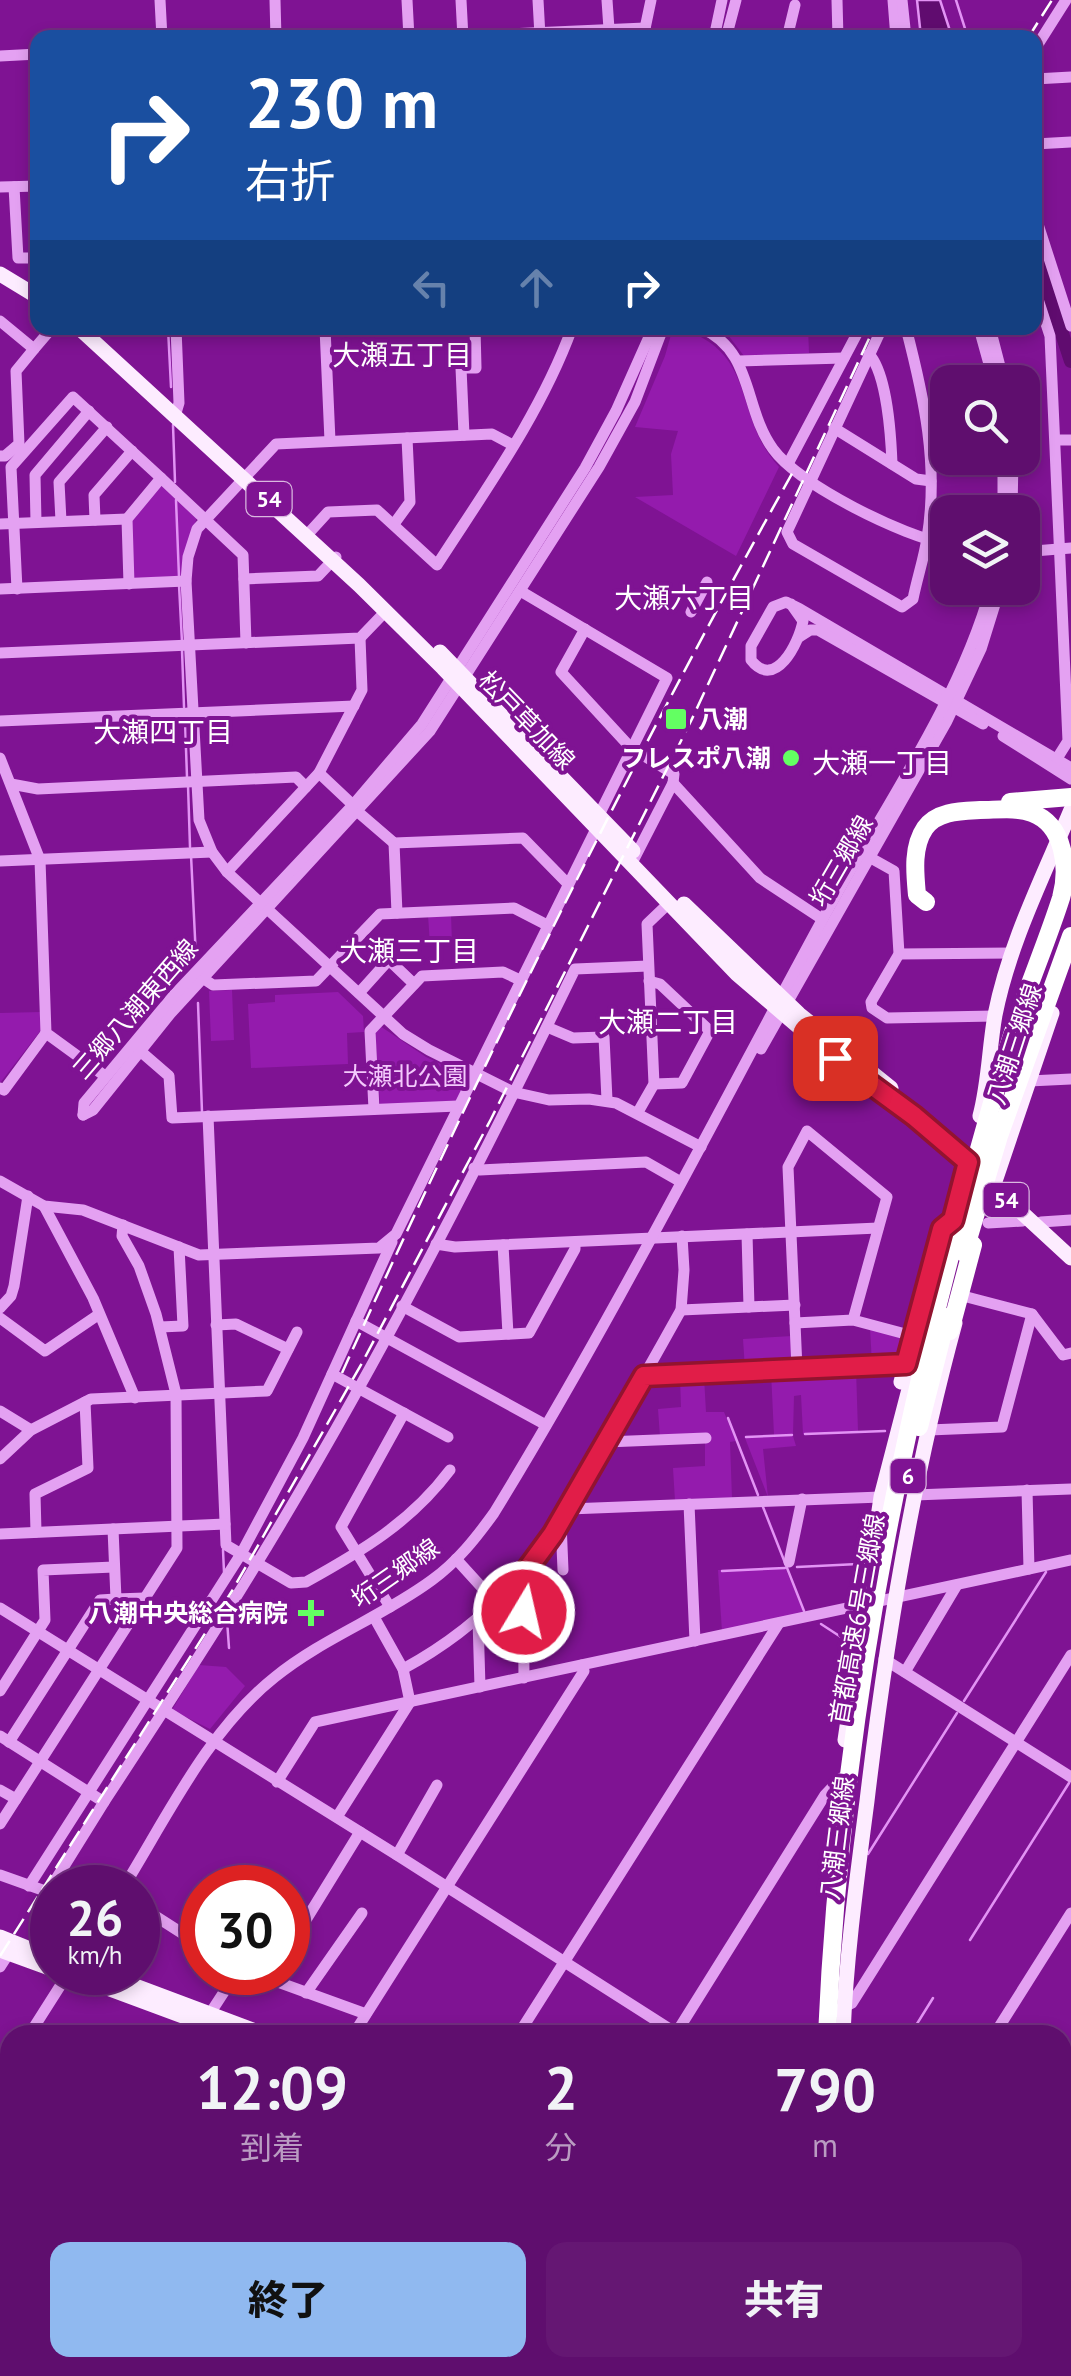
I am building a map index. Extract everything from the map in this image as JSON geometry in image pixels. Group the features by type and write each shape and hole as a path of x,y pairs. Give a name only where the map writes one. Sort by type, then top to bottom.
{"highway":[{"path":"918,905 916,855 920,838 932,820 966,807 1071,797"},
{"path":"966,807 1010,809 1043,819 1058,837 1068,877"},
{"name":"首都高速6号三郷線","path":"824,2025 860,1674 917,1381 970,1167 1013,1030 1068,877"},
{"name":"首都高速6号三郷線","path":"839,2025 844,1915 858,1766 884,1600 915,1445 958,1272 999,1136 1068,957 1071,936"},
{"path":"890,1455 954,1209 970,1167"}],"main road":[{"path":"0,274 30,291"},
{"name":"松戸草加線","path":"90,335 129,364 459,677 780,1006"},
{"name":"松戸草加線","path":"335,559 385,612 459,677"},
{"name":"八潮三郷線","path":"822,2025 840,1778 881,1497 970,1167 988,1084 995,1016 1012,953 1071,810"},
{"name":"松戸草加線","path":"634,859 669,903 736,974 900,1094 970,1167 1071,1258"},
{"name":"八潮三郷線","path":"841,2025 884,1658 928,1430 992,1188 1068,957"},
{"name":"八潮三郷線","path":"890,1455 890,1432 913,1336 942,1229 953,1220"},
{"path":"840,1778 856,1764 875,1728"},
{"path":"0,1937 30,1949"},
{"path":"3,1957 30,1964"},
{"path":"125,1995 204,2025"},
{"path":"144,1995 204,2025"}],"street":[{"path":"160,0 162,30"},
{"path":"275,0 276,30"},
{"path":"407,0 408,30"},
{"path":"461,0 462,30"},
{"path":"538,0 540,30"},
{"path":"607,0 609,29"},
{"path":"645,30 652,0"},
{"path":"716,30 722,0"},
{"path":"728,30 736,0"},
{"path":"781,0 796,2 789,30"},
{"path":"837,0 838,30"},
{"path":"893,0 895,30"},
{"path":"902,0 905,30"},
{"path":"1042,38 1066,0"},
{"path":"598,30 618,30"},
{"path":"0,56 30,54"},
{"path":"1042,79 1071,77"},
{"path":"1042,144 1071,142"},
{"path":"0,188 30,186"},
{"path":"14,187 18,258 30,258"},
{"path":"1042,236 1071,326"},
{"path":"1042,311 1050,336 1066,549 1068,741 1056,760"},
{"path":"0,321 34,349"},
{"path":"0,456 6,456 19,444 16,370 46,335"},
{"path":"176,335 177,411"},
{"path":"325,335 330,441"},
{"path":"464,436 462,368 476,368 475,335"},
{"path":"308,533 328,512 376,510 437,565 544,392 569,335"},
{"name":"三郷八潮東西線","path":"459,677 522,592 582,484 649,335"},
{"name":"三郷八潮東西線","path":"265,906 83,1116 84,1104 104,1076 174,994 265,906 430,732 459,677 634,402 661,335"},
{"path":"713,335 739,360 766,438 788,464 882,523 930,541"},
{"path":"788,464 856,335"},
{"path":"878,335 787,532 789,542 898,606 906,606 912,599 927,540 931,481 927,416 908,335"},
{"path":"981,335 989,365"},
{"path":"992,335 1000,365"},
{"path":"869,354 874,359 883,394 892,464"},
{"path":"739,360 844,358"},
{"path":"17,589 7,524 6,483 12,467 69,399 76,398 243,555 246,643"},
{"path":"36,522 35,475 90,411"},
{"path":"61,521 59,482 107,427"},
{"path":"834,428 916,479 931,481"},
{"path":"513,445 492,434 276,444 204,519 190,546 181,582 190,782 199,820 212,852 227,872 384,1016 428,1050 514,1092 549,1100 606,1100 638,1112 700,1147"},
{"path":"394,524 410,502 407,438"},
{"path":"1056,440 1071,440"},
{"path":"95,520 94,495 132,451"},
{"path":"130,584 126,519 161,478"},
{"path":"7,524 126,519"},
{"path":"1040,551 1066,549"},
{"path":"244,579 318,576 335,559"},
{"path":"0,590 181,582"},
{"path":"691,612 707,582"},
{"path":"43,1865 230,1571 289,1465 393,1239 667,678 522,592"},
{"path":"791,604 803,621 796,640 776,670 760,670 751,660 751,646 773,607 782,602 791,604 1071,779"},
{"name":"垳三郷線","path":"138,1865 216,1742 273,1678 436,1578 494,1513 780,1006 869,857 951,701 984,605"},
{"name":"垳三郷線","path":"780,1006 822,919 981,649 995,605"},
{"path":"0,653 360,638 385,612"},
{"path":"585,629 561,672 630,748 674,774 634,859"},
{"path":"796,640 806,632 818,630 1071,768"},
{"path":"227,872 320,773 362,690 360,638"},
{"path":"0,722 354,706"},
{"path":"0,758 40,860 46,1034 4,1090 0,1088"},
{"path":"320,773 394,843 522,838 568,884"},
{"path":"10,784 38,789 296,777 306,787"},
{"path":"673,783 760,878 822,919"},
{"path":"394,843 396,913"},
{"path":"0,861 212,852"},
{"path":"869,857 894,871 900,954 871,1002 872,1008 882,1017 995,1016"},
{"path":"638,1112 654,1084 647,924 669,903"},
{"path":"204,979 213,985 316,981 380,914 514,908 547,925"},
{"path":"900,954 1012,953"},
{"path":"359,992 386,963 392,962 414,984"},
{"path":"65,1865 232,1604 358,1388 575,970 648,966"},
{"path":"374,1109 370,1031 422,976 503,972 520,980"},
{"path":"649,981 660,984 710,1031 682,1083 654,1084"},
{"path":"547,1026 573,1038 604,1037 606,1100"},
{"path":"46,1034 104,1076"},
{"path":"140,1050 169,1076 172,1118 458,1106"},
{"path":"1030,1081 1071,1079"},
{"path":"203,1116 216,1325 221,1525 226,1545 290,1583 306,1582 357,1554 411,1514 450,1470"},
{"path":"796,1369 788,1166 807,1130 886,1198 852,1320"},
{"path":"474,1168 646,1162 681,1182"},
{"path":"0,1181 44,1206 77,1209 209,1256 379,1248 393,1239"},
{"path":"0,1308 14,1286 28,1196"},
{"path":"44,1206 135,1398"},
{"path":"988,1223 1071,1220"},
{"path":"0,1824 177,1548 176,1394 160,1327 139,1266 122,1236 123,1225"},
{"path":"436,1244 441,1248 878,1228"},
{"path":"746,1234 750,1307"},
{"path":"403,1670 478,1620 523,1575 561,1522 680,1310 682,1236"},
{"path":"402,1306 459,1336 529,1333 576,1249 575,1242"},
{"path":"504,1245 508,1334"},
{"path":"160,1327 183,1326 179,1248"},
{"path":"962,1296 1032,1314 1063,1355 1071,1352"},
{"path":"680,1310 795,1306"},
{"path":"928,1430 1002,1427 1032,1314"},
{"path":"0,1318 45,1351 98,1315"},
{"path":"795,1323 852,1320 913,1336"},
{"path":"356,1321 546,1425"},
{"path":"216,1325 236,1324 288,1349"},
{"path":"0,1459 32,1430 85,1402 267,1390 297,1332"},
{"path":"644,1376 906,1364"},
{"path":"332,1374 448,1437"},
{"path":"36,1532 35,1494 88,1468 85,1402"},
{"path":"0,1411 32,1430"},
{"path":"390,1607 342,1527 404,1413"},
{"path":"606,1442 706,1438"},
{"path":"914,1496 1071,1488"},
{"path":"1026,1490 1030,1570"},
{"path":"568,1509 881,1497"},
{"path":"789,1562 802,1500"},
{"path":"689,1504 695,1641"},
{"path":"561,1522 563,1570"},
{"path":"0,1534 221,1525"},
{"path":"113,1529 116,1599"},
{"path":"456,1559 496,1603"},
{"path":"277,1782 315,1722 1071,1560"},
{"path":"0,1691 46,1620 43,1570 114,1567"},
{"path":"523,1575 524,1678"},
{"path":"905,1672 956,1585"},
{"path":"104,1802 5,1739 100,1600 145,1598"},
{"path":"0,1608 397,1854 661,2025"},
{"path":"336,1817 410,1702 403,1670 374,1617"},
{"path":"478,1620 480,1687"},
{"path":"524,2025 779,1623"},
{"path":"820,2011 844,2009 852,2002 1071,1655"},
{"path":"884,1658 1071,1776"},
{"path":"359,2025 581,1675 582,1665"},
{"path":"683,2025 840,1778"},
{"path":"397,1854 437,1785"},
{"path":"0,1790 16,1800"},
{"path":"310,1914 360,1832"},
{"path":"0,1875 30,1886"},
{"path":"310,1987 362,1913"},
{"path":"1000,2025 1071,1913"},
{"path":"310,1994 366,2014"},
{"path":"35,2025 54,1995"},
{"path":"204,2025 223,1995"}],"green space":[{"path":"671,335 696,335 722,353 734,370 764,447 779,467 736,556 635,497 673,495 671,454 678,431 635,427"},
{"path":"728,335 808,335 809,353 744,356"},
{"path":"160,485 197,516 182,576 133,578 132,519"},
{"path":"451,914 452,944 430,945 428,915"},
{"path":"232,990 234,1040 211,1041 209,991"},
{"path":"338,992 363,1016 364,1032 347,1033 348,1064 251,1068 248,1004 275,1002 275,995"},
{"path":"41,1012 41,1030 0,1083 0,1013"},
{"name":"大瀬北公園","path":"380,1026 426,1057 466,1076 457,1101 380,1106 375,1031"},
{"path":"870,1328 907,1337 903,1358 872,1364"},
{"path":"792,1336 793,1367 745,1369 743,1339"},
{"path":"856,1369 858,1431 803,1434 801,1395 794,1396 793,1434 774,1435 771,1372"},
{"path":"704,1377 706,1412 724,1412 736,1441 730,1442 732,1498 675,1501 673,1468 705,1466 705,1442 660,1437 658,1409 681,1407 680,1378"},
{"path":"793,1436 796,1446 763,1449 768,1497 745,1438"},
{"path":"785,1567 804,1614 722,1632 718,1570"},
{"path":"199,1665 226,1667 245,1686 210,1729 172,1710"}],"shaded area":[{"path":"917,0 940,0 950,30 920,30"}],"waterway":[{"path":"956,0 965,30"},
{"path":"1042,272 1071,361"},
{"path":"168,335 171,387"},
{"path":"173,425 175,482"},
{"path":"176,500 179,577"},
{"path":"179,585 182,642"},
{"path":"182,650 184,707"},
{"path":"185,720 187,777"},
{"path":"188,785 190,847"},
{"path":"191,855 196,958"},
{"path":"198,1003 202,1112"},
{"path":"728,1418 758,1495"},
{"path":"805,1434 885,1431"},
{"path":"746,1437 792,1435"},
{"path":"763,1507 804,1611"},
{"path":"223,1550 224,1572"},
{"path":"797,1567 858,1564"},
{"path":"722,1571 785,1568"},
{"path":"964,1701 1046,1572"},
{"path":"227,1620 229,1648"},
{"path":"821,1624 844,1639"},
{"path":"868,1854 957,1713"},
{"path":"970,1940 1069,1783"},
{"path":"916,2025 933,1998"}],"railway":[{"path":"1033,30 1052,0"},
{"path":"0,1956 232,1591 362,1363 491,1119 691,721 871,335"},
{"path":"342,1373 558,917 673,692 794,470"}],"place":[{"name":"八潮","path":"676,719"},
{"name":"フレスポ八潮","path":"791,758"},
{"name":"八潮中央総合病院","path":"311,1613"}],"district":[{"name":"大瀬五丁目","path":"402,354"},
{"name":"大瀬六丁目","path":"684,597"},
{"name":"大瀬四丁目","path":"163,731"},
{"name":"大瀬一丁目","path":"882,762"},
{"name":"大瀬三丁目","path":"409,950"},
{"name":"大瀬二丁目","path":"668,1021"}],"route":[{"path":"524,1612 523,1575 553,1534 644,1376 906,1364 942,1229 953,1220 968,1162 835,1058"}]}
